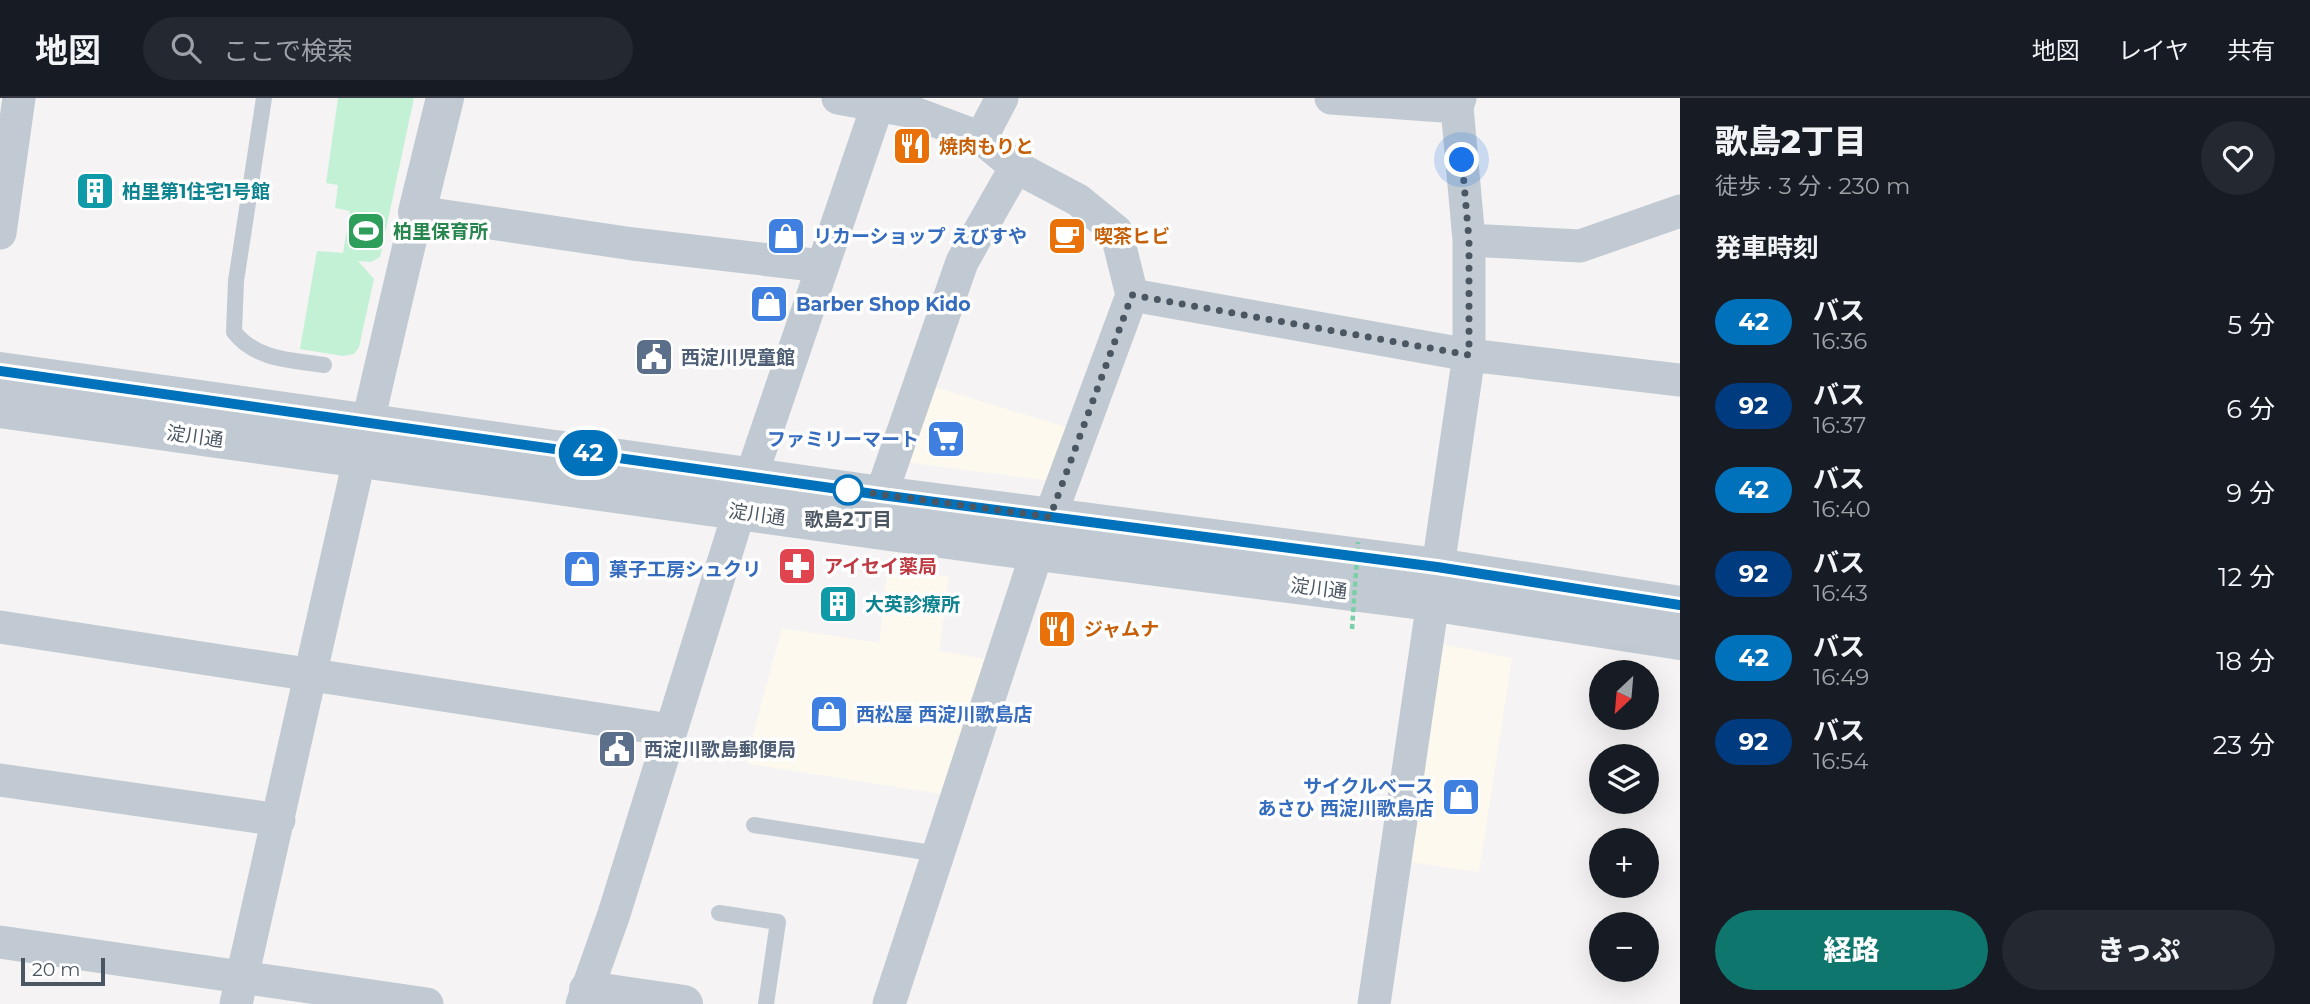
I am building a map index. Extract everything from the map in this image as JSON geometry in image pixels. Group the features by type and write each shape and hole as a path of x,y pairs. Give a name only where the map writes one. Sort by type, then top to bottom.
{"street":[{"path":"0,233 19,98"},
{"path":"238,991 279,820 308,674 445,98"},
{"path":"838,98 879,102 981,138 1016,167 1078,200 1116,231 1132,295 1044,535 890,1004"},
{"path":"981,138 1002,98"},
{"path":"1331,98 1458,103 1469,240 1469,355 1374,1004"},
{"path":"684,1004 585,997 739,512 879,102"},
{"path":"881,495 962,262 1016,167"},
{"path":"1469,240 1580,246 1680,211"},
{"path":"416,212 633,244 822,266"},
{"path":"1132,295 1469,355 1680,380"},
{"name":"淀川通","path":"0,371 881,495 1044,535"},
{"name":"淀川通","path":"0,409 739,512 1044,535 1434,585 1680,605"},
{"name":"淀川通","path":"1434,585 1680,641"},
{"path":"0,627 670,730"},
{"path":"0,780 279,820"},
{"path":"0,942 238,991 427,1004"}],"lane":[{"path":"264,98 236,281 234,332 246,347 273,357 324,365"},
{"path":"754,825 938,854"},
{"path":"719,913 778,922 766,1004"}],"path":[{"path":"1352,629 1358,542"}],"shaded area":[{"path":"925,384 1069,428 1051,481 897,461"},
{"name":"西松屋 西淀川歌島店","path":"888,566 949,577 939,651 986,659 941,794 749,764 746,760 782,628 879,643"},
{"path":"1442,644 1512,658 1479,872 1410,862"}],"green space":[{"name":"柏里保育所","path":"338,98 414,98 380,257 371,262 358,261 374,279 359,347 354,354 343,356 300,349 317,251 343,253 350,211 335,208 338,185 326,183"}],"bus line":[{"name":"42","path":"0,371 881,495 1437,567 1680,605"}],"place":[{"name":"焼肉もりと","path":"912,146"},
{"name":"柏里第1住宅1号館","path":"95,191"},
{"name":"柏里保育所","path":"366,231"},
{"name":"リカーショップ えびすや","path":"786,236"},
{"name":"喫茶ヒビ","path":"1067,236"},
{"name":"Barber Shop Kido","path":"769,304"},
{"name":"西淀川児童館","path":"654,357"},
{"name":"ファミリーマート","path":"946,439"},
{"name":"歌島2丁目","path":"848,490"},
{"name":"アイセイ薬局","path":"797,566"},
{"name":"菓子工房シュクリ","path":"582,569"},
{"name":"大英診療所","path":"838,604"},
{"name":"ジャムナ","path":"1057,629"},
{"name":"西松屋 西淀川歌島店","path":"829,714"},
{"name":"西淀川歌島郵便局","path":"617,749"},
{"name":"サイクルベース あさひ 西淀川歌島店","path":"1461,797"}],"route":[{"path":"848,490 1050,517 1132,295 1469,355 1469,240 1462,160"}]}
